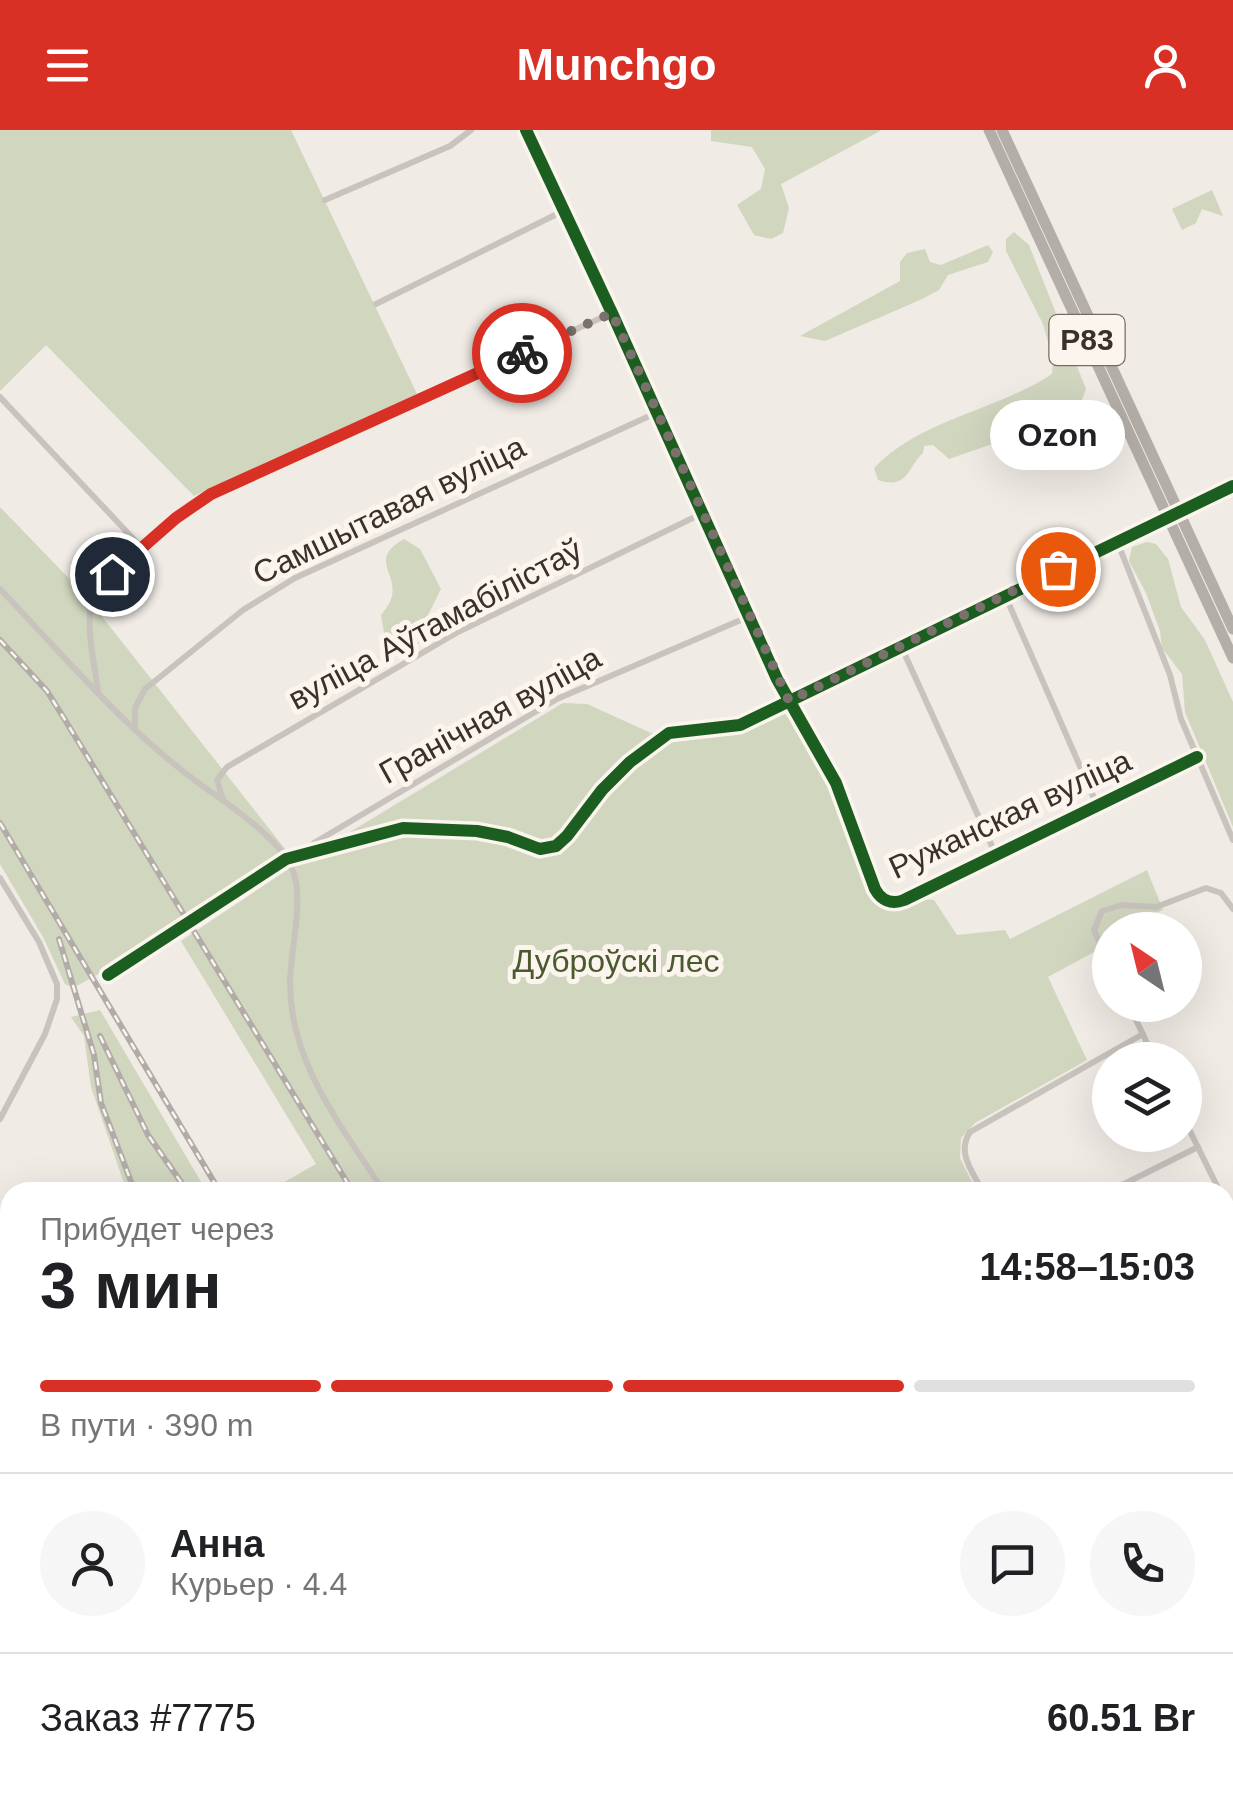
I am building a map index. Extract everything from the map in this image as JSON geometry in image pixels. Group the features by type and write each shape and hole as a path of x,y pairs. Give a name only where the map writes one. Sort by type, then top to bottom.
{"highway":[{"name":"Р83","path":"989,130 1046,234"},
{"name":"Р83","path":"1002,130 1175,513 1233,629"},
{"name":"Р83","path":"1175,513 1233,658"}],"street":[{"path":"325,200 450,146 471,130"},
{"path":"526,130 789,701"},
{"path":"376,304 565,210"},
{"path":"98,692 90,615 93,599 105,580 187,510 225,487 612,313"},
{"path":"0,397 142,548"},
{"name":"Самшытавая вуліца","path":"134,729 136,708 145,689 260,598 317,568 656,413"},
{"path":"108,975 286,860 403,828 477,832 549,848 567,836 602,790 630,762 669,733 740,725 1233,486"},
{"name":"вуліца Аўтамабілістаў","path":"223,800 217,780 227,767 458,632 703,512"},
{"path":"1117,541 1170,675 1178,708 1233,840"},
{"path":"0,589 154,748 251,821 286,860 294,874 296,891 290,983 295,1038 318,1087 378,1182"},
{"path":"1005,595 1097,806"},
{"name":"Гранічная вуліца","path":"314,843 558,698 750,616"},
{"path":"901,646 996,855"},
{"name":"Ружанская вуліца","path":"789,701 836,782 874,889 881,898 898,902 1198,756"},
{"path":"0,878 39,942 58,984 45,1034 0,1118"},
{"path":"1102,912 1115,906 1156,906 1206,888 1217,890 1233,909"},
{"path":"1137,1022 1146,1042"},
{"path":"978,1182 965,1158 964,1142 976,1128 1142,1034"},
{"path":"1128,1182 1186,1152"},
{"path":"1201,1152 1215,1182"}],"green space":[{"path":"0,130 291,130 417,394 194,496 46,345 0,391"},
{"path":"711,130 880,131 781,184 789,208 783,233 771,239 754,235 737,205 761,189 765,169 752,147 711,141"},
{"path":"1212,190 1223,216 1202,209 1196,223 1182,230 1172,209"},
{"path":"1014,232 1029,245 1086,389 1081,402 1064,414 1045,422 1033,420 995,443 949,459 933,445 924,446 923,453 901,480 878,480 874,468 914,438 1052,374 1053,360 1043,324 1006,251 1006,239"},
{"path":"988,245 993,252 988,262 948,275 939,290 920,300 825,341 800,336 900,281 900,262 907,253 925,249 930,262 941,265"},
{"path":"0,507 85,595 286,850 73,988 65,984 43,937 0,864"},
{"path":"404,539 420,549 441,589 425,621 429,638 410,649 395,647 384,633 381,615 393,591 387,556"},
{"path":"1147,542 1156,544 1168,559 1181,607 1205,640 1233,702 1233,827 1185,712 1182,674 1162,648 1146,593 1129,561 1132,547"},
{"name":"Дуброўскі лес","path":"563,703 587,704 651,733 727,736 777,713 790,715 804,730 830,778 865,886 889,904 934,900 957,935 1005,930 1010,939 1147,870 1163,910 1092,912 1092,953 1048,977 1087,1060 975,1123 961,1138 960,1158 972,1182 284,1182 316,1164 181,941 284,872"},
{"path":"100,1010 201,1182 124,1182 91,1087 84,1036 71,1017"}],"railway":[{"path":"0,640 47,691 347,1182"},
{"path":"0,823 214,1182"},
{"path":"59,939 94,1055 101,1103 131,1182"},
{"path":"100,1036 148,1135 181,1182"}],"cycle path":[{"path":"526,130 777,679 836,783 880,896 891,902 904,900 1197,757"},
{"path":"108,975 286,859 403,828 477,831 540,849 556,846 602,790 630,762 669,733 740,725 1233,486"}],"way so far":[{"path":"522,353 612,313 789,701 1058,569"}],"place":[{"name":"Ozon","path":"1058,569"}],"route":[{"path":"112,574 176,518 211,494 522,353"}]}
